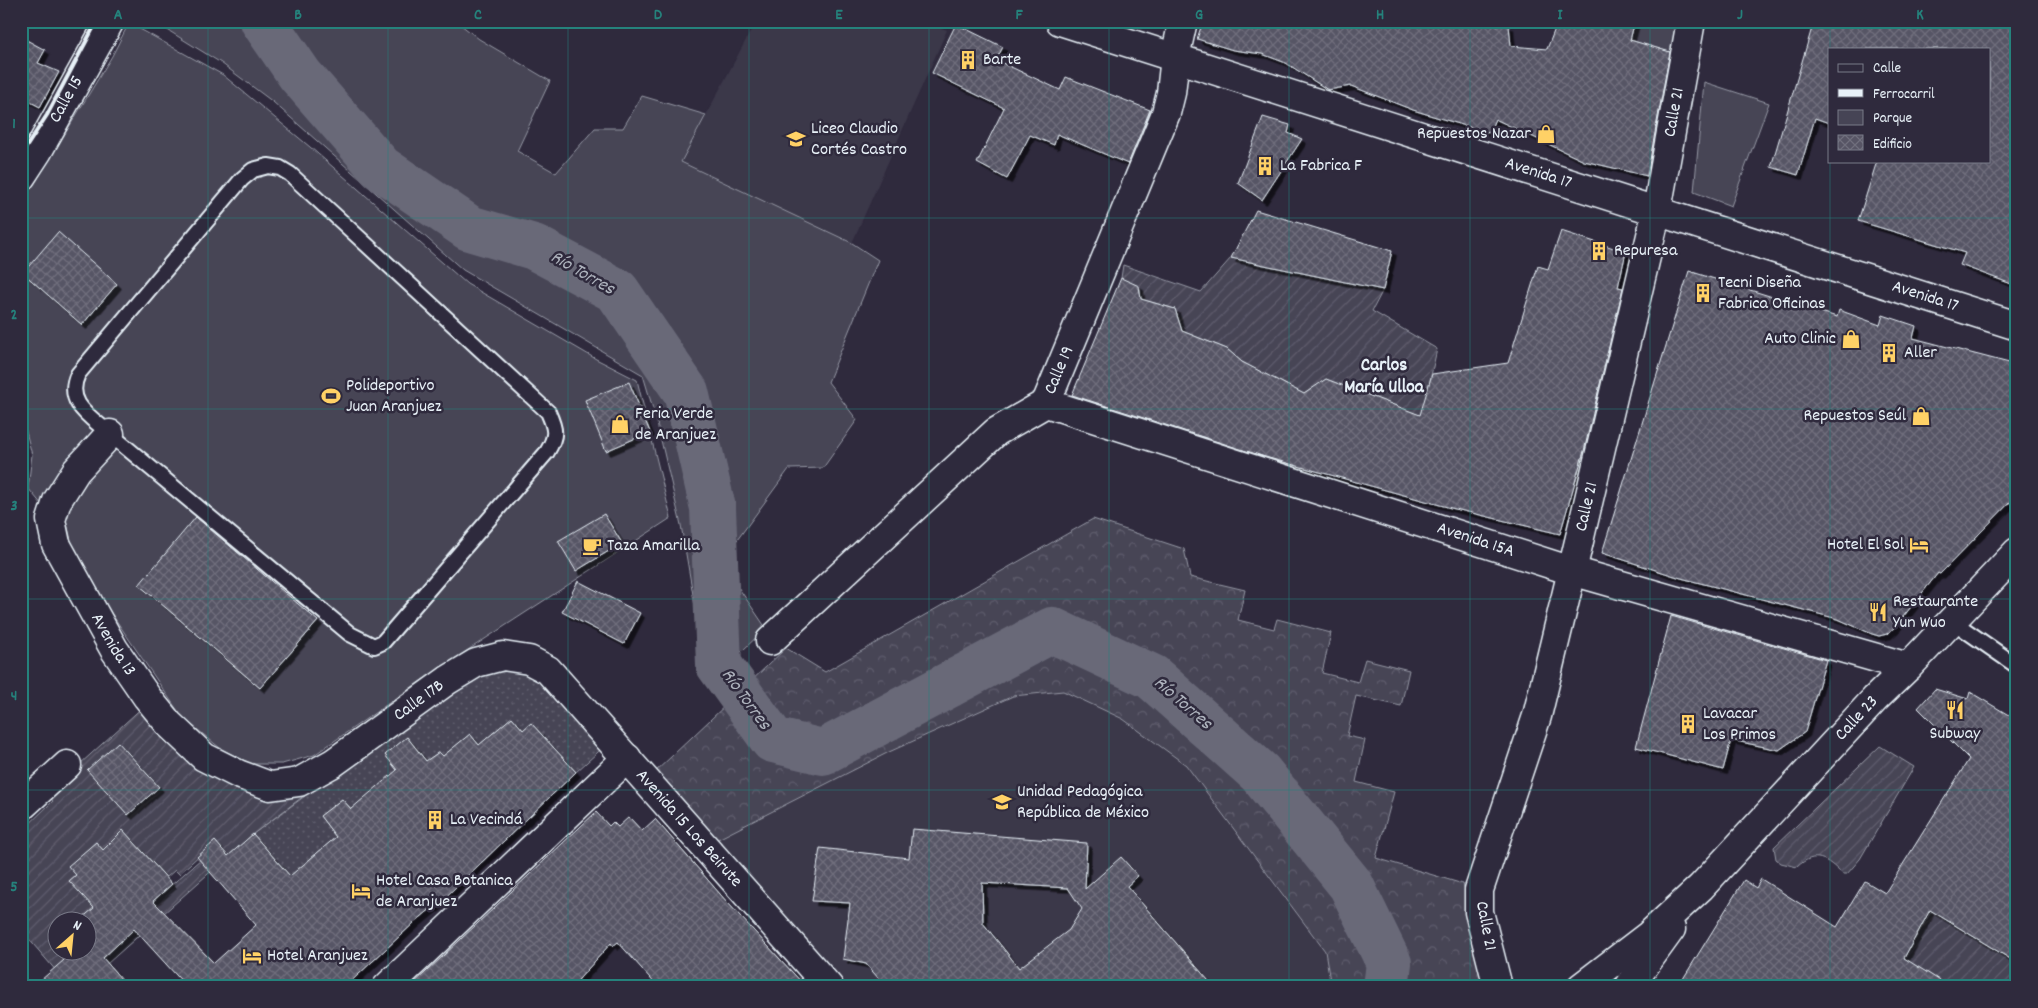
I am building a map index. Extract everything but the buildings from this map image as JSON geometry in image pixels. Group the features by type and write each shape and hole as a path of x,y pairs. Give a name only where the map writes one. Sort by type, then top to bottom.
{"street":[{"name":"Calle 15","path":"21,177 38,151 110,21"},
{"name":"Avenida 17","path":"1060,21 2017,326"},
{"name":"Calle 19","path":"770,641 996,432 1046,403 1166,113 1183,21"},
{"name":"Calle 21","path":"1498,987 1478,912 1479,890 1537,716 1656,210 1691,21"},
{"name":"Avenida 15A","path":"1046,403 1572,572 1908,668"},
{"name":"Avenida 13","path":"110,434 76,471 57,501 51,520 56,544 69,571 114,649 147,697 169,724 204,757 238,774 270,786 299,782"},
{"name":"Calle 23","path":"1581,987 1648,935 1700,887 1875,699 1908,668 2017,552"},
{"name":"Calle 17B","path":"299,782 333,763 448,680 476,663 503,656 529,660 548,670"},
{"name":"Avenida 15 Los Beirute","path":"548,670 829,987"},
{"path":"387,987 627,758"},
{"path":"21,807 67,765"},
{"name":"Calle 23","path":"1629,987 1700,887"}],"lane":[{"path":"268,166 280,168 290,174 548,412 555,426 554,440 547,452 383,642 374,646 350,634 110,434 79,406 74,394 73,384 78,374 242,179 253,170 268,166"},
{"path":"1952,621 2017,666"}],"shaded area":[{"name":"Liceo Claudio Cortés Castro","path":"756,21 922,21 947,30 852,243 681,162"},
{"name":"Unidad Pedagógica República de México","path":"1063,691 1123,719 1186,765 1325,952 1331,987 846,987 716,840 889,752 1013,696"}],"green space":[{"path":"153,21 377,21 380,26 389,21 456,21 479,39 550,81 517,151 556,173 595,128 623,128 642,96 706,115 681,162 852,243 878,260 828,382 857,420 823,468 789,469 721,562 766,628 718,674 703,653 681,525 656,419 643,375 463,270 273,102 221,63"},
{"path":"1635,21 1681,21 1676,54 1630,40"},
{"name":"Polideportivo Juan Aranjuez","path":"129,23 223,75 310,147 467,284 596,359 637,380 671,518 428,676 314,755 282,764 251,764 220,748 182,717 77,563 64,512 47,511 28,488 32,455 21,412 21,199 34,185 112,56"},
{"path":"1704,82 1769,103 1731,206 1694,192"},
{"path":"1231,258 1311,272 1383,290 1372,311 1437,349 1422,416 1326,379 1304,394 1242,362 1227,349 1182,331 1175,309 1141,299 1121,278 1123,265 1201,292"},
{"path":"1093,519 1184,549 1190,577 1245,590 1238,620 1274,629 1277,619 1331,633 1322,673 1358,682 1365,659 1409,670 1401,706 1356,696 1347,736 1365,740 1356,782 1394,792 1376,858 1463,884 1490,987 1331,987 1325,951 1186,765 1123,719 1063,691 1013,696 889,752 716,840 654,773 786,648 825,672"},
{"path":"525,664 608,743 576,772 531,723 523,730 512,717 479,745 470,734 443,756 439,752 426,761 407,737 385,755 398,771 352,809 342,799 320,816 336,837 290,876 253,834 305,796 300,789 472,675"},
{"path":"146,704 163,726 300,789 305,795 253,834 81,987 70,987 21,930 21,832 53,801 47,794","holes":["123,831 166,878 175,870 179,874 215,841 218,844 143,910 85,974 63,960 48,960 48,910 92,910 94,908 70,881 76,875 69,866 96,842 103,850"]},
{"path":"1880,746 1914,767 1860,859 1847,874 1842,874 1831,864 1821,859 1810,859 1797,867 1781,863 1776,859 1774,847"},
{"path":"1932,911 2017,963 2017,987 1950,987 1903,958"}],"waterway":[{"name":"Río Torres","path":"263,21 300,75 381,168 469,228 534,247 617,291 686,392 713,508 719,665 773,740 823,752 1052,630 1152,677 1260,773 1351,885 1389,963 1386,987"}],"railway":[{"path":"21,155 47,115 97,21"}],"place":[{"name":"Barte","path":"968,60"},
{"name":"Repuestos Nazar","path":"1546,134"},
{"name":"Liceo Claudio Cortés Castro","path":"796,139"},
{"name":"La Fabrica F","path":"1265,166"},
{"name":"Repuresa","path":"1599,251"},
{"name":"Tecni Diseña Fabrica Oficinas","path":"1703,293"},
{"name":"Auto Clinic","path":"1851,339"},
{"name":"Aller","path":"1889,353"},
{"name":"Polideportivo Juan Aranjuez","path":"331,396"},
{"name":"Repuestos Seúl","path":"1921,416"},
{"name":"Feria Verde de Aranjuez","path":"620,424"},
{"name":"Hotel El Sol","path":"1919,545"},
{"name":"Taza Amarilla","path":"592,546"},
{"name":"Restaurante Yun Wuo","path":"1878,612"},
{"name":"Subway","path":"1955,710"},
{"name":"Lavacar Los Primos","path":"1688,724"},
{"name":"Unidad Pedagógica República de México","path":"1002,802"},
{"name":"La Vecindá","path":"435,820"},
{"name":"Hotel Casa Botanica de Aranjuez","path":"361,891"},
{"name":"Hotel Aranjuez","path":"252,956"}],"district":[{"name":"Carlos María Ulloa","path":"1384,377"}]}
